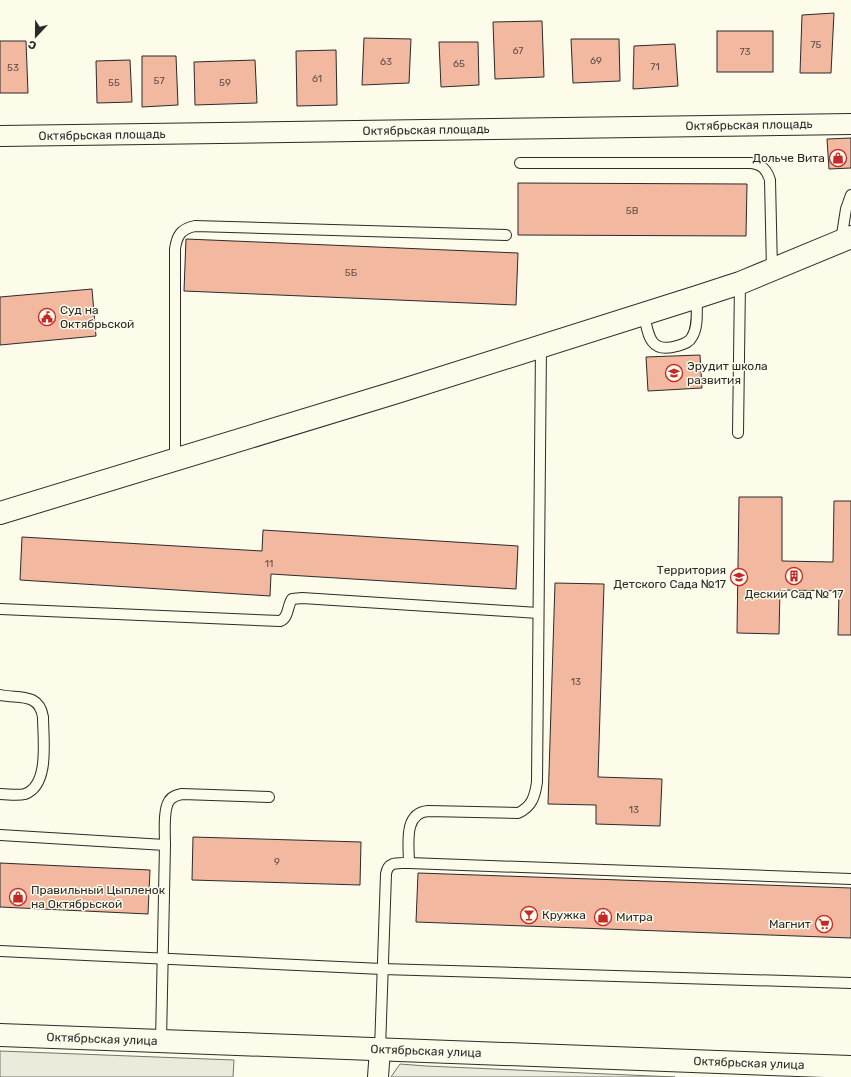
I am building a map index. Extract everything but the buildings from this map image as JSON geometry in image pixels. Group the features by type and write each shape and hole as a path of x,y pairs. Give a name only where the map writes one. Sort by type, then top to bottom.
{"street":[{"name":"Октябрьская площадь","path":"0,136 851,124"},
{"path":"0,513 541,347 697,297 740,283 846,239"},
{"name":"Октябрьская улица","path":"0,1035 851,1067"},
{"path":"375,1049 378,1077"}],"lane":[{"path":"520,163 751,163 760,165 766,171 770,180 772,270"},
{"path":"846,239 846,209 851,195"},
{"path":"175,460 175,249 176,240 181,231 195,226 506,234"},
{"path":"738,433 740,283"},
{"path":"644,314 648,335 656,344 667,348 679,345 689,341 694,334 696,325 697,297"},
{"path":"409,863 410,828 413,818 418,814 428,811 512,814 524,810 533,800 535,795 537,782 541,347"},
{"path":"0,609 280,621 286,616 292,599 302,598 538,613"},
{"path":"0,695 28,698 37,704 41,710 43,717 43,764 42,774 38,784 30,791 20,795 0,794"},
{"path":"161,1041 166,808 169,801 174,796 182,794 269,797"},
{"path":"0,835 165,845"},
{"path":"369,1077 375,1049 382,969 386,870 391,864 409,863 851,879"},
{"path":"0,950 382,969 851,983"}],"shaded area":[{"path":"0,1051 234,1060 233,1077 0,1077"},
{"path":"400,1064 426,1066 675,1077 391,1077"}],"place":[{"name":"Дольче Вита","path":"838,158"},
{"name":"Суд на Октябрьской","path":"47,317"},
{"name":"Эрудит школа развития","path":"674,373"},
{"name":"Деский Сад № 17","path":"794,576"},
{"name":"Территория Детского Сада №17","path":"739,577"},
{"name":"Правильный Цыпленок на Октябрьской","path":"18,897"},
{"name":"Кружка","path":"529,915"},
{"name":"Митра","path":"603,917"},
{"name":"Магнит","path":"824,924"}]}
